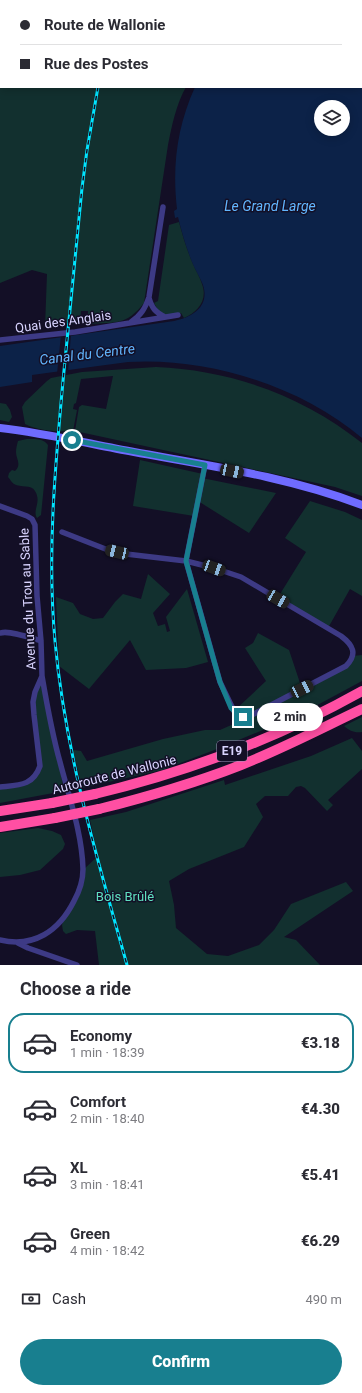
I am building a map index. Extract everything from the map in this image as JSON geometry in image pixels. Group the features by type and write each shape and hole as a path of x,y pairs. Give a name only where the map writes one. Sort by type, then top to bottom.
{"highway":[{"name":"Autoroute de Wallonie","path":"0,811 52,803 95,794 173,773 236,750 299,723 362,691"},
{"name":"E19","path":"0,827 99,810 178,788 241,765 305,737 362,709"}],"main road":[{"path":"0,428 47,435 205,465 318,490 362,505"}],"street":[{"path":"129,323 139,317 145,310 149,297 163,207"},
{"path":"149,297 151,307 165,317"},
{"name":"Quai des Anglais","path":"0,340 75,332 178,315"},
{"path":"62,532 108,550 126,554 186,561 241,577 341,636 350,644 353,650 353,656 351,661 346,666 248,717 239,715 231,708 220,682 186,561 205,465"},
{"name":"Avenue du Trou au Sable","path":"0,506 32,519 35,525 37,596 42,676 35,692 34,702 34,715 40,766 38,773 33,780 26,783 0,787"},
{"path":"0,633 17,634 41,641"},
{"path":"18,943 31,941 44,936 58,925 64,918 77,895 82,880 83,870 79,835 58,754 42,676"},
{"path":"0,940 18,943 77,965"}],"green space":[{"path":"0,88 186,88 177,108 168,145 144,303 138,310 131,316 113,323 88,324 88,311 81,311 80,323 45,327 47,274 32,270 0,283"},
{"path":"179,222 187,249 204,290 203,300 200,305 194,312 184,318 181,313 165,317 154,303 158,301 169,225"},
{"path":"156,367 184,369 212,374 265,388 291,399 339,426 362,443 362,496 335,487 75,431 79,407 82,405 106,409 113,376 81,379 76,403 74,404 73,409 77,410 73,431 49,430 36,428 25,424 22,407 25,402 51,378 82,372"},
{"path":"0,403 6,404 10,410 12,417 9,422 0,420"},
{"path":"27,439 41,440 48,445 41,515 37,518 36,512 38,499 35,491 31,488 12,483 8,477 9,473 12,470 15,471 18,466 16,448 18,441"},
{"path":"140,460 203,474 202,478 276,493 249,533 198,501 194,516 133,506"},
{"path":"310,501 345,512 362,520 362,596 350,589 328,628 277,599 306,552 285,538"},
{"path":"148,574 170,594 153,613 158,626 165,624 167,632 170,631 166,617 187,589 208,662 186,668 146,670 130,640 89,689 59,666 56,597 73,603 80,614 93,619 103,618 123,594 141,599"},
{"path":"258,633 289,650 302,689 346,666 353,656 362,655 362,681 310,709 217,749 162,770 82,788 73,750 81,751 87,761 163,739 205,730 220,730 247,718 234,711 266,681 245,648 253,643"},
{"path":"42,676 64,791 0,803 0,787 18,785 38,773 33,702"},
{"path":"362,717 362,732 352,731 344,726"},
{"name":"Bois Brûlé","path":"352,738 362,751 362,769 328,800 333,805 327,811 305,788 301,786 296,787 288,796 265,796 256,804 263,817 244,847 189,869 169,881 174,905 176,928 207,954 228,956 259,945 274,930 291,904 346,882 353,891 284,937 296,940 320,965 99,965 95,931 77,930 66,934 63,931 62,925 64,918 71,907 83,870 98,856 90,820 126,812 224,780 225,785 311,756"},
{"path":"38,828 52,831 61,835 65,844 63,849 40,870 20,875 0,877 0,833"}],"water":[{"name":"Le Grand Large","path":"195,88 362,88 362,438 338,420 311,403 282,390 221,370 190,364 124,362 32,375 32,382 0,387 0,346 174,321 193,314 202,305 205,293 203,285 192,262 178,217 175,218 174,211 177,209 175,177 177,147 184,117"}],"pier":[{"path":"71,334 68,372 57,374 61,335"}],"railway":[{"path":"98,88 82,188 60,414 53,511 53,609 60,682 74,764 94,845 127,965"}],"route":[{"path":"72,440 205,465 186,561 220,682 231,708 243,717"}],"water label":[{"name":"Canal du Centre","path":"87,354"}]}
